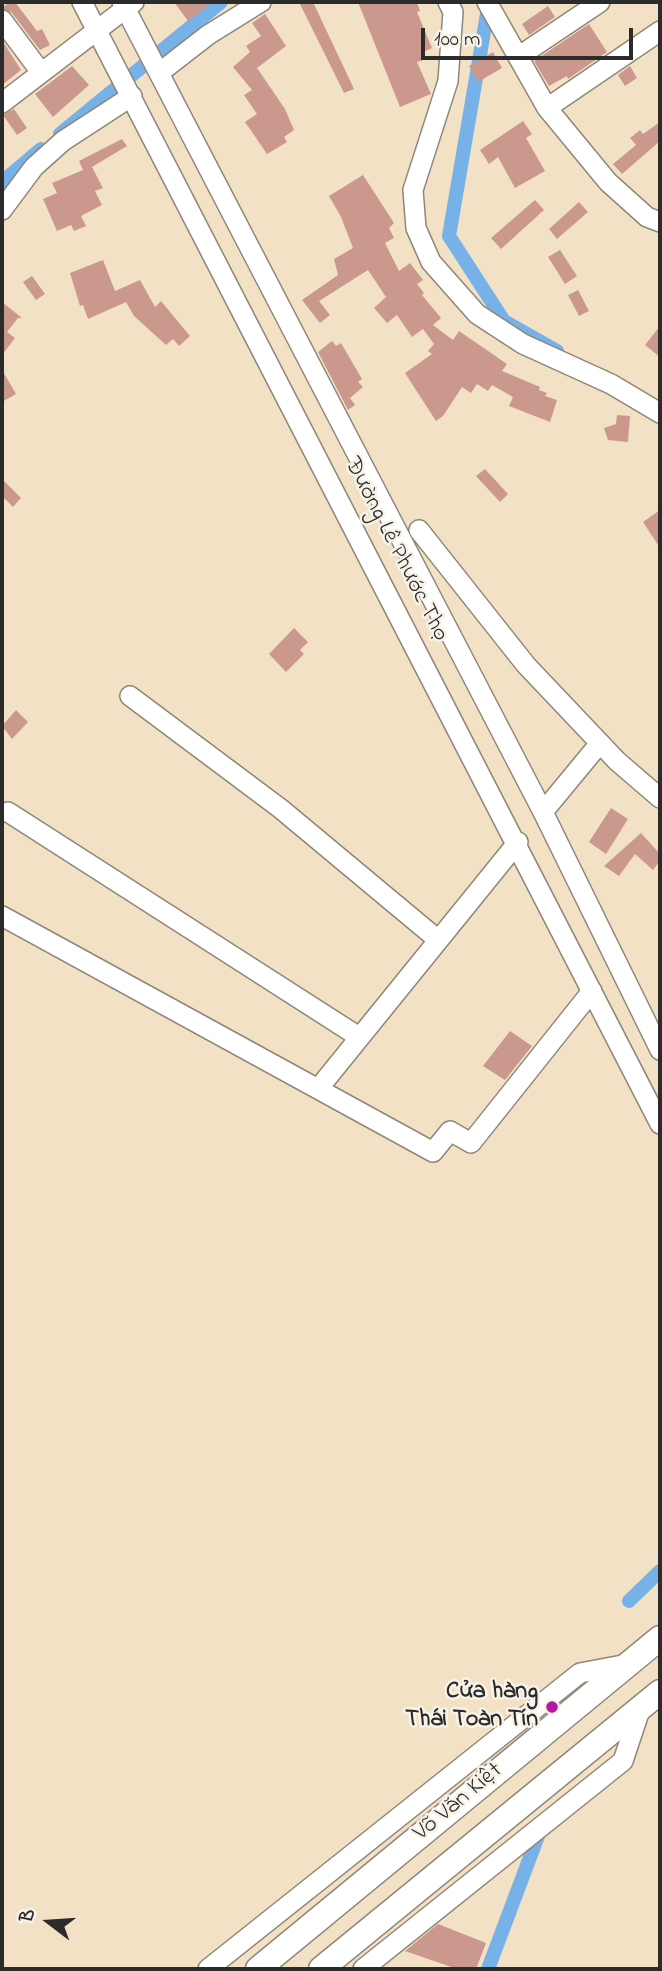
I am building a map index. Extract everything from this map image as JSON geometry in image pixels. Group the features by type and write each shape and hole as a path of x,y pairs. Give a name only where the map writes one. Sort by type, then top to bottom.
{"main road":[{"name":"Võ Văn Kiệt","path":"258,1969 660,1638"},
{"name":"Võ Văn Kiệt","path":"321,1969 660,1692"}],"street":[{"name":"Đường Lê Phước Thọ","path":"82,2 518,842 660,1124"},
{"path":"158,72 208,35 237,8 261,2"},
{"path":"448,2 453,12 448,81 413,190 416,228 431,262 477,314 523,344 611,384 660,414"},
{"path":"487,2 547,108 608,182 647,217 660,222"},
{"path":"518,57 600,2"},
{"name":"Đường Lê Phước Thọ","path":"127,4 158,72 543,812 660,1050"},
{"path":"2,103 127,4"},
{"path":"2,20 40,71"},
{"path":"547,108 660,31"},
{"path":"2,210 34,167 63,141 130,93"},
{"path":"419,530 526,665 600,743 660,798"},
{"path":"130,696 281,809 437,939"},
{"path":"543,812 600,743"},
{"path":"8,812 359,1037"},
{"path":"318,1089 518,842"},
{"path":"2,916 433,1152 450,1130 471,1143 592,991"},
{"path":"208,1969 580,1674 628,1664"},
{"path":"363,1969 623,1761 641,1707"}],"building":[{"path":"9,2 15,2 37,31 42,29 50,45 40,50 12,13 2,8"},
{"path":"174,2 213,2 188,21"},
{"path":"299,2 313,2 354,89 344,93"},
{"path":"358,2 417,2 420,11 417,12 432,48 423,52 426,59 417,62 431,94 400,107"},
{"path":"548,6 555,17 529,35 522,24"},
{"path":"265,14 286,46 257,68 285,109 294,130 284,137 287,142 267,154 245,122 257,114 244,95 252,90 233,67 250,52 246,46 261,36 252,23"},
{"path":"589,24 607,52 568,79 567,76 549,86 534,61"},
{"path":"2,40 21,70 2,85"},
{"path":"493,52 502,68 478,82 469,66"},
{"path":"72,66 89,85 53,117 35,94"},
{"path":"630,66 637,78 625,86 618,75"},
{"path":"14,109 27,128 17,135 3,115"},
{"path":"523,121 532,134 526,138 545,171 515,188 498,157 489,164 480,150"},
{"path":"660,122 660,141 622,174 613,164 636,145 630,138 640,130 643,134"},
{"path":"122,139 127,146 92,167 103,188 95,191 102,205 81,216 86,226 74,231 71,225 57,231 43,199 57,193 52,183 83,170 79,161"},
{"path":"363,175 394,223 389,228 394,238 385,243 399,271 410,263 423,280 417,284 424,293 422,295 441,318 433,325 453,340 459,331 507,364 502,371 540,387 539,390 547,393 545,396 557,400 550,422 509,406 513,397 492,385 488,391 477,384 471,393 462,387 443,416 436,421 405,373 432,354 428,351 434,344 423,329 412,337 397,315 387,323 374,308 386,297 368,270 319,301 330,315 320,323 302,300 338,275 334,259 353,248 329,196"},
{"path":"535,200 544,210 501,249 491,238"},
{"path":"579,202 588,212 557,239 549,229"},
{"path":"560,250 577,276 565,284 548,257"},
{"path":"103,260 115,291 140,280 155,307 161,301 190,336 179,346 173,339 166,345 134,316 126,302 88,319 83,305 80,306 70,273"},
{"path":"32,276 45,294 36,300 23,282"},
{"path":"578,290 589,311 579,316 568,295"},
{"path":"2,302 22,318 18,318 7,332 15,338 2,355"},
{"path":"660,326 660,357 645,345"},
{"path":"332,341 336,346 341,343 362,379 358,382 363,387 350,398 355,405 348,410 318,352"},
{"path":"2,370 16,394 2,402"},
{"path":"617,415 630,416 628,442 608,440 604,428 616,424"},
{"path":"485,469 508,494 500,502 476,476"},
{"path":"2,479 21,498 13,507 2,496"},
{"path":"660,510 660,548 643,522"},
{"path":"294,628 308,642 300,650 304,654 286,672 269,654"},
{"path":"16,710 28,722 12,739 2,726"},
{"path":"611,808 628,819 606,854 589,842"},
{"path":"641,833 660,854 660,861 653,870 635,854 619,876 604,866"},
{"path":"510,1031 532,1046 505,1080 483,1066"},
{"path":"438,1924 486,1943 476,1969 457,1969 405,1951"}],"waterway":[{"path":"60,134 221,2"},
{"path":"485,3 488,8 449,236 504,321 557,351"},
{"path":"2,182 41,149"},
{"path":"629,1601 660,1571"},
{"path":"488,1969 538,1836"}],"place":[{"name":"Cửa hàng Thái Toàn Tín","path":"552,1707"}]}
